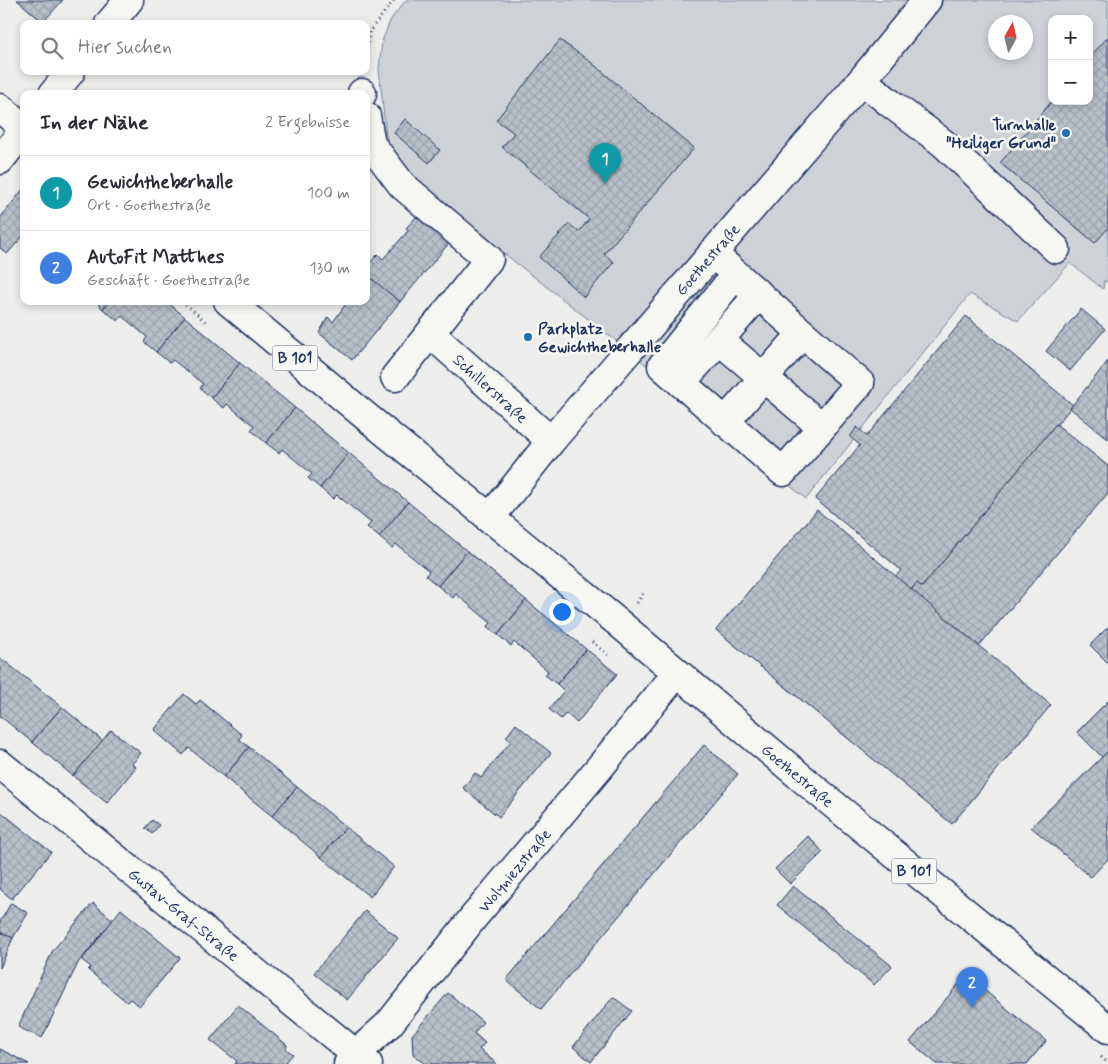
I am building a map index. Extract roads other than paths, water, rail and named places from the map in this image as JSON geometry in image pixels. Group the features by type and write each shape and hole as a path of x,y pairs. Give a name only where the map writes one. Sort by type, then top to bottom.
{"street":[{"path":"113,20 129,0"},
{"name":"Goethestraße","path":"490,518 551,441 862,80 927,0"},
{"path":"56,90 68,75"},
{"path":"862,80 943,143 1056,249"},
{"path":"0,108 20,126"},
{"path":"0,160 20,134"},
{"path":"370,138 371,144 402,185 489,259 395,377"},
{"path":"712,253 759,294 802,334 860,383 783,472 662,366 736,274"},
{"path":"681,383 759,294"},
{"name":"Goethestraße","path":"233,305 362,414 621,625 823,796 1108,1029"},
{"name":"Schillerstraße","path":"430,334 551,441"},
{"path":"726,422 802,334"},
{"path":"720,340 822,427"},
{"name":"Wolyniezstraße","path":"357,1061 677,672"},
{"name":"Gustav-Graf-Straße","path":"0,764 357,1061"}],"place":[{"name":"Turnhalle \"Heiliger Grund\"","path":"1066,133"},
{"name":"Gewichtheberhalle","path":"605,184"},
{"name":"Parkplatz Gewichtheberhalle","path":"528,337"},
{"name":"AutoFit Matthes","path":"972,1008"}]}
